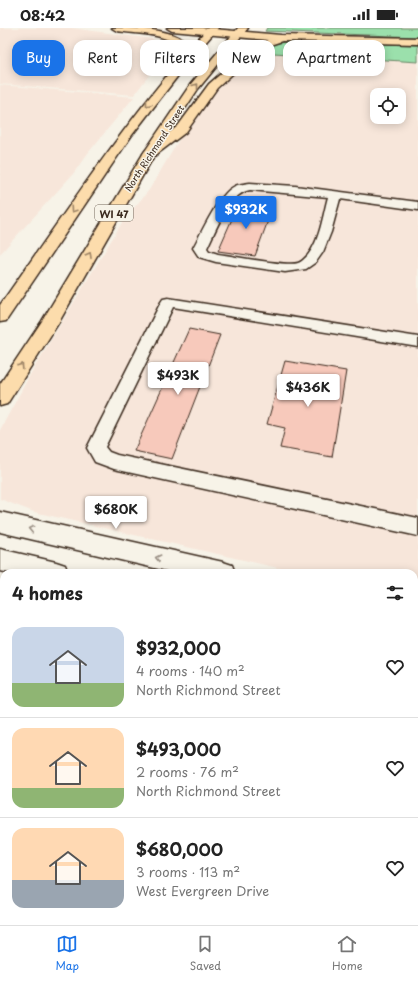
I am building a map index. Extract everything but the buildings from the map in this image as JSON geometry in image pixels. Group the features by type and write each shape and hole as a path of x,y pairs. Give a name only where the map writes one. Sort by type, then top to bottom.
{"main road":[{"path":"117,28 156,34 176,40"},
{"path":"172,28 241,31 281,38 418,41"},
{"name":"WI 47","path":"202,40 211,30"},
{"name":"North Richmond Street","path":"0,398 50,322 149,154 194,87 241,31"},
{"path":"149,154 182,129 213,86 258,46 281,38"},
{"name":"WI 47","path":"0,317 125,134 171,76"}],"street":[{"path":"0,522 206,569"},
{"path":"0,560 39,569"}],"lane":[{"path":"335,195 319,250 307,264 293,268 285,268 216,258 204,254 200,248 231,194 241,187 266,186 335,195 418,206"},
{"path":"418,342 168,302 96,448 102,457 114,462 418,527"}],"shaded area":[{"path":"0,28 71,28 154,40 140,40 140,76 148,76 134,95 0,84"},
{"path":"275,53 283,54 283,76 385,76 385,60 418,62 418,569 283,569 34,512 0,499 0,430 31,373 123,221 149,190 182,135 212,94 229,76 275,76"},
{"path":"0,85 134,97 88,153 73,174 0,254"}],"green space":[{"path":"267,28 418,28 418,37 265,31"},
{"path":"283,42 283,54 275,53 275,44"},
{"path":"385,44 418,45 418,62 385,60"}]}
